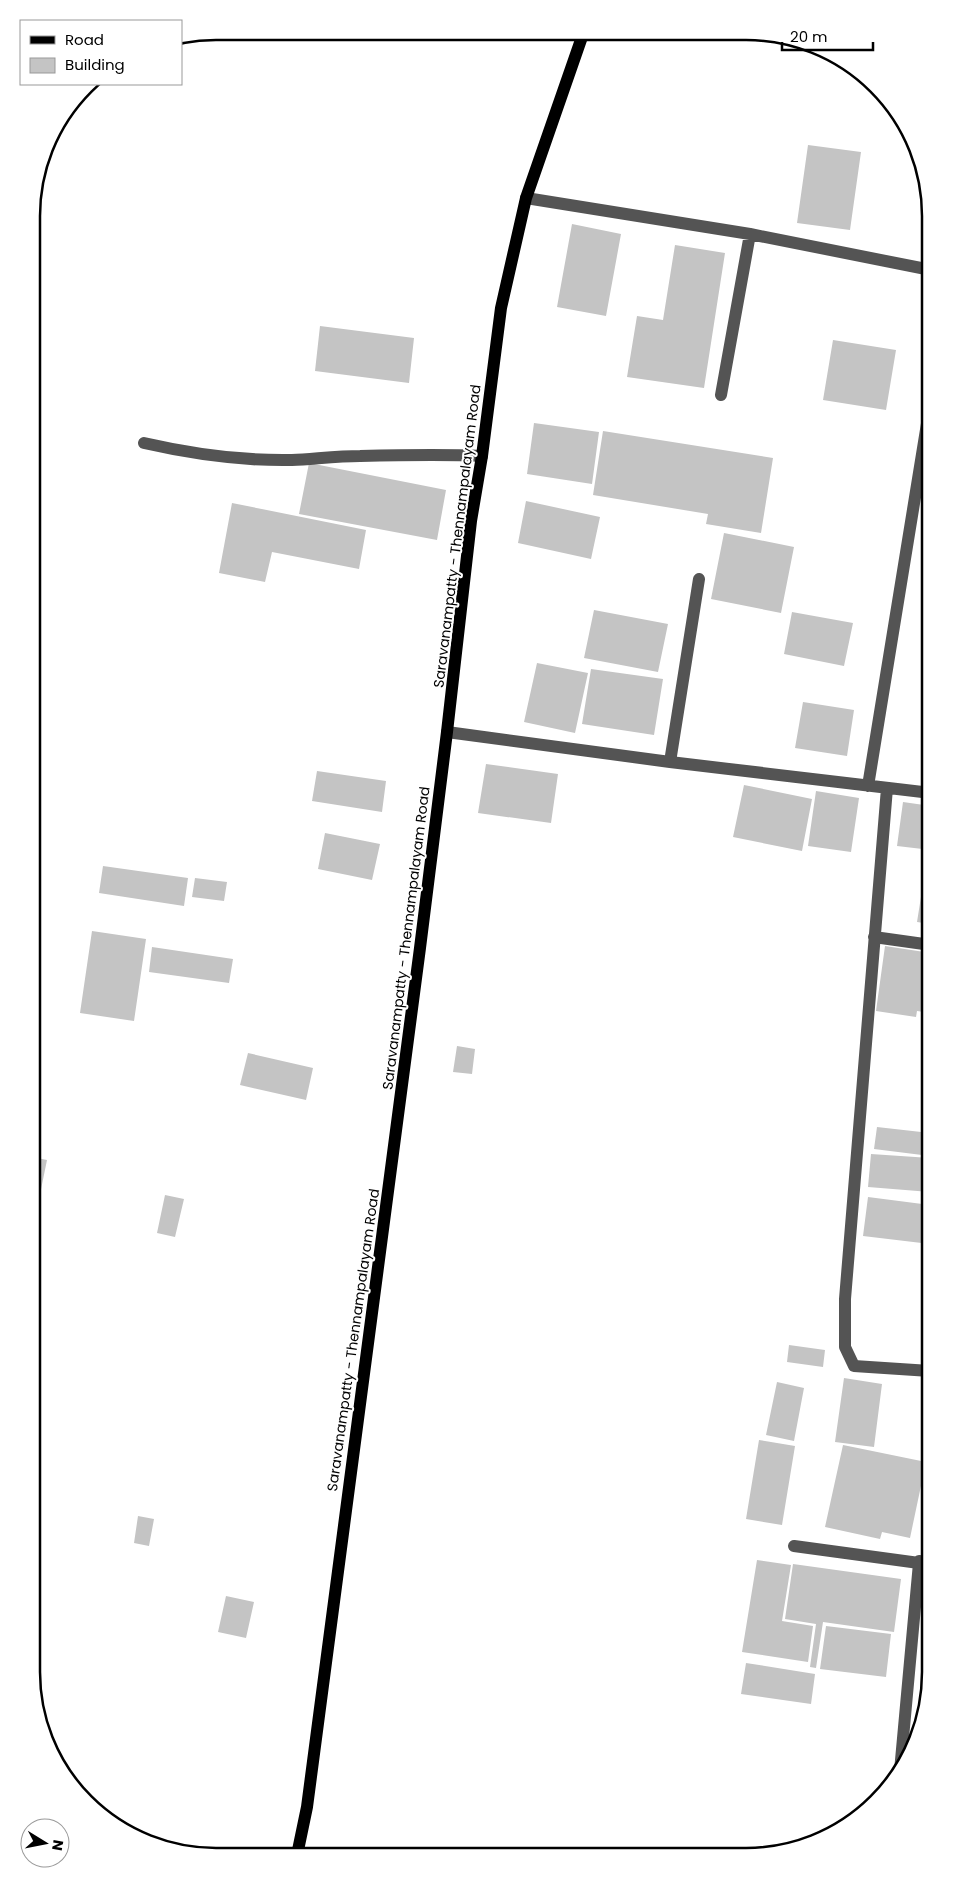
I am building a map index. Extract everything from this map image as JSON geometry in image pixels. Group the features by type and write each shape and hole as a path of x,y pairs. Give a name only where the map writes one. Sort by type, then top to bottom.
{"main road":[{"name":"Saravanampatty - Thennampalayam Road","path":"298,1848 307,1808 448,732 471,521 482,456 501,308 526,198 581,40"}],"street":[{"path":"526,198 750,234 922,268"},
{"path":"722,395 750,234"},
{"path":"144,443 183,452 244,459 291,460 359,456 482,456"},
{"path":"868,786 922,454"},
{"path":"670,762 699,579"},
{"path":"448,732 670,762 922,792"},
{"path":"887,788 845,1298 845,1347 854,1366 922,1370"},
{"path":"874,937 922,944"},
{"path":"794,1546 922,1563"},
{"path":"902,1753 922,1588"}],"building":[{"path":"808,145 861,152 850,230 797,223"},
{"path":"572,224 621,234 606,316 557,307"},
{"path":"675,245 725,253 704,388 627,377 637,316 663,320"},
{"path":"320,326 414,338 409,383 315,371"},
{"path":"833,340 896,350 886,410 823,400"},
{"path":"534,423 599,432 592,484 527,474"},
{"path":"603,431 773,458 761,533 706,524 708,514 593,495"},
{"path":"309,463 446,490 437,540 299,514"},
{"path":"526,501 600,517 591,559 518,543"},
{"path":"232,503 366,530 359,569 272,552 265,582 219,573"},
{"path":"724,533 794,547 781,613 711,599"},
{"path":"594,610 668,624 658,672 584,658"},
{"path":"792,612 853,623 844,666 784,654"},
{"path":"537,663 588,673 575,733 524,722"},
{"path":"591,669 663,679 654,735 582,724"},
{"path":"803,702 854,710 847,756 795,748"},
{"path":"486,764 558,774 551,823 478,813"},
{"path":"317,771 386,781 382,812 312,801"},
{"path":"744,785 812,799 802,851 733,837"},
{"path":"816,791 859,798 851,852 808,846"},
{"path":"903,802 922,805 922,849 897,846"},
{"path":"325,833 380,844 372,880 318,869"},
{"path":"103,866 188,878 184,906 99,893"},
{"path":"195,878 227,882 224,901 192,897"},
{"path":"922,890 922,923 917,922"},
{"path":"92,931 146,939 134,1021 80,1013"},
{"path":"885,946 922,952 922,1012 917,1011 916,1017 876,1011"},
{"path":"152,947 233,959 229,983 149,972"},
{"path":"457,1046 475,1049 472,1074 453,1072"},
{"path":"248,1053 313,1068 306,1100 240,1085"},
{"path":"877,1127 922,1132 922,1155 874,1149"},
{"path":"871,1154 922,1157 922,1191 868,1187"},
{"path":"40,1159 47,1160 40,1194"},
{"path":"165,1195 184,1199 175,1237 157,1233"},
{"path":"868,1197 922,1204 922,1243 863,1236"},
{"path":"789,1345 825,1350 823,1367 787,1362"},
{"path":"844,1378 882,1384 874,1447 835,1442"},
{"path":"777,1382 804,1388 794,1441 766,1435"},
{"path":"759,1440 795,1446 782,1525 746,1519"},
{"path":"843,1445 922,1461 922,1481 910,1538 882,1532 880,1539 825,1527"},
{"path":"138,1516 154,1519 149,1546 134,1543"},
{"path":"757,1560 791,1565 782,1621 813,1626 808,1662 742,1652"},
{"path":"793,1564 901,1579 894,1632 823,1622 816,1668 810,1667 816,1624 785,1619"},
{"path":"226,1596 254,1602 246,1638 218,1632"},
{"path":"826,1626 891,1634 886,1677 820,1669"},
{"path":"746,1663 815,1674 811,1704 741,1694"}]}
